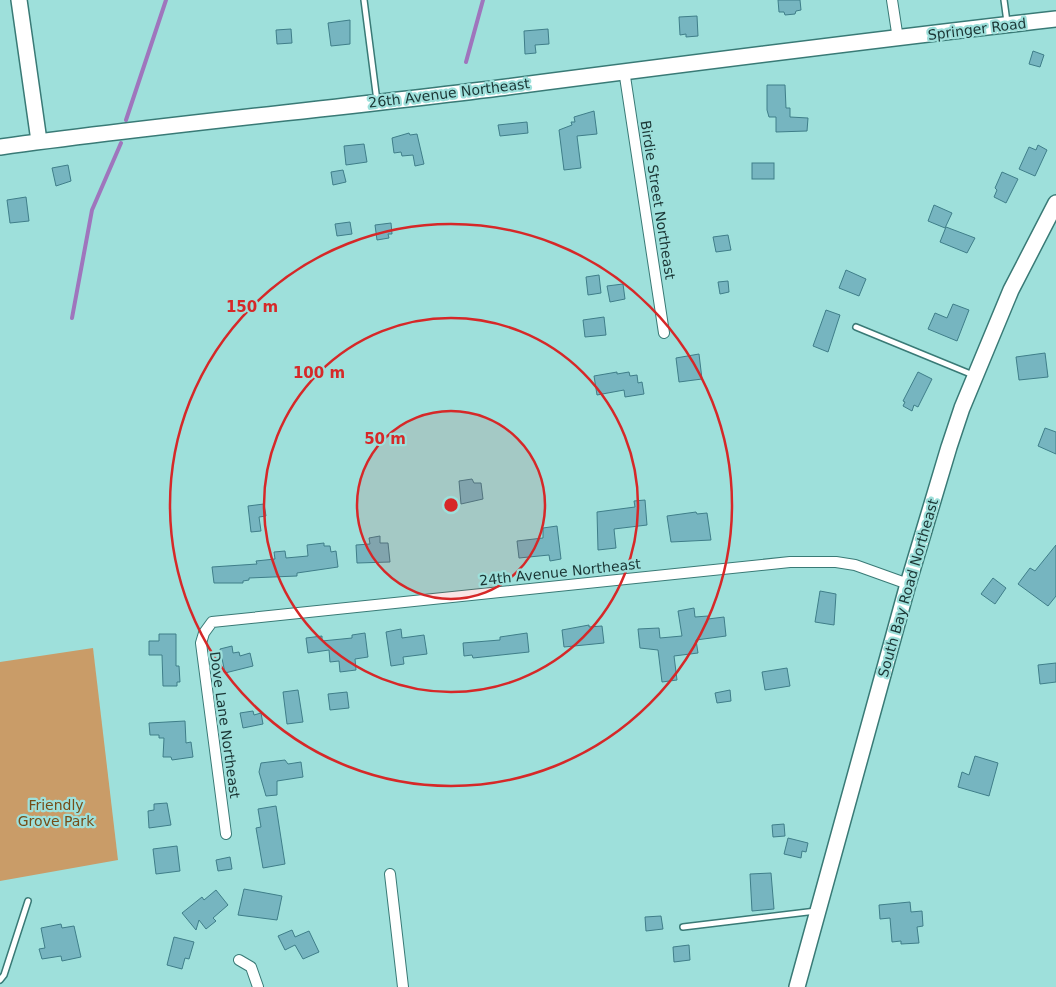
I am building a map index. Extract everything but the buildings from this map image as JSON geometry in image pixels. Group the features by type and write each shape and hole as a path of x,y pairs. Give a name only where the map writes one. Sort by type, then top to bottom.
{"street":[{"path":"19,0 39,141"},
{"path":"892,0 898,39"},
{"name":"Springer Road","path":"898,39 1056,19"},
{"name":"26th Avenue Northeast","path":"0,147 624,70 898,39"},
{"name":"Birdie Street Northeast","path":"624,70 664,333"},
{"name":"South Bay Road Northeast","path":"797,987 908,584 949,447 1011,290 1056,203"},
{"name":"24th Avenue Northeast","path":"212,622 790,562 836,562 855,565 908,584"},
{"name":"Dove Lane Northeast","path":"212,622 204,633 201,643 226,834"},
{"path":"390,874 403,987"},
{"path":"239,960 251,967 258,987"}],"lane":[{"path":"364,0 377,101"},
{"path":"1004,0 1008,25"},
{"path":"856,327 976,376"},
{"path":"0,980 4,975 28,901"},
{"path":"683,927 819,911"}],"green space":[{"name":"Friendly Grove Park","path":"93,648 118,860 0,881 0,662"}],"waterway":[{"path":"126,120 166,0"},
{"path":"466,62 483,0"},
{"path":"72,318 92,210 121,143"}]}
